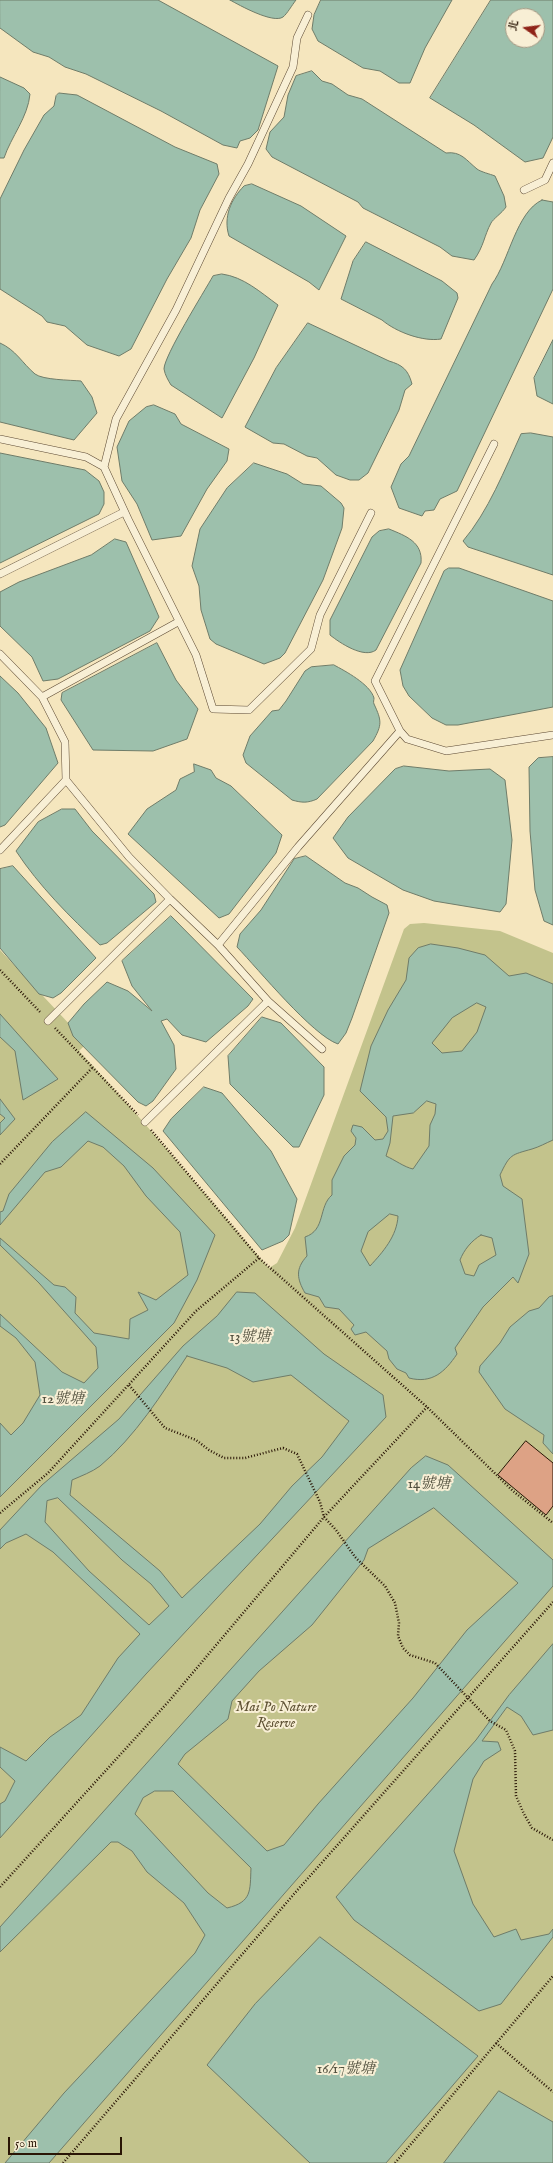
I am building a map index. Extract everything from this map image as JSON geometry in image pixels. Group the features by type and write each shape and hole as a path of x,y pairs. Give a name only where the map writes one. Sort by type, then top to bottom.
{"lane":[{"path":"104,467 116,419 176,310 229,198 248,164 293,67 297,38 308,15"},
{"path":"524,190 545,180 553,164"},
{"path":"0,439 86,457 104,467 124,512 178,622 196,655 213,709 249,710 311,649 320,615 371,512"},
{"path":"494,444 375,681 400,731 407,739 446,751 553,735"},
{"path":"0,574 124,512"},
{"path":"42,697 178,622"},
{"path":"0,654 42,697 65,742 66,780 129,857 218,945 268,1001 322,1049"},
{"path":"218,945 298,847 400,731"},
{"path":"0,850 66,780"},
{"path":"48,1021 170,899"},
{"path":"145,1122 268,1001"}],"path":[{"path":"0,970 145,1122 259,1258 427,1407 513,1490 553,1523"},
{"path":"0,1164 93,1066"},
{"path":"0,1513 48,1473 196,1311 259,1258"},
{"path":"129,1385 165,1428 196,1440 224,1458 246,1458 283,1448 297,1454 320,1502 324,1517 336,1530 355,1558 385,1586 395,1602 399,1623 398,1636 403,1648 410,1656 435,1663 490,1721 506,1730 515,1751 516,1796 532,1828 553,1840"},
{"path":"0,1887 168,1701 324,1517 427,1407"},
{"path":"63,2163 294,1894 553,1602"},
{"path":"395,2163 553,1976"},
{"path":"496,2043 553,2092"}],"green space":[{"name":"Mai Po Nature Reserve","path":"424,923 500,931 553,953 553,2163 0,2163 0,950 87,1043 79,1051 152,1131 269,1268 277,1263 295,1228 404,929 410,924"}],"water":[{"path":"0,0 158,0 278,66 258,130 250,138 240,141 237,148 223,145 161,111 86,74 65,67 49,57 33,52 0,28"},
{"path":"230,0 296,0 285,16 272,18 256,13"},
{"path":"321,0 452,0 425,48 410,83 399,83 380,71 363,68 318,41 312,29 314,15"},
{"path":"491,0 553,0 553,137 543,158 525,162 474,125 430,98"},
{"path":"312,71 322,81 332,84 348,95 362,99 446,153 456,153 479,170 495,176 504,196 506,207 491,223 480,250 474,260 452,256 440,247 363,208 358,202 272,157 266,149 270,132 284,117 288,95 296,76"},
{"path":"0,77 24,88 30,94 23,119 4,158 0,158"},
{"path":"59,93 77,95 175,147 217,164 219,174 200,210 191,238 167,279 131,349 119,356 87,345 65,326 47,322 42,316 0,289 0,199 24,150 44,115 54,106 56,96"},
{"path":"252,184 301,206 346,236 319,290 309,282 229,236 227,222 229,209 239,191 244,186"},
{"path":"542,200 553,202 553,289 457,491 440,499 434,510 425,511 422,516 399,508 391,487 401,464 409,456 498,274 519,226 533,206"},
{"path":"366,242 442,281 457,293 458,298 441,339 426,339 402,332 341,299 353,261"},
{"path":"222,274 238,278 258,290 278,305 254,358 222,418 171,385 164,369 170,351 213,276"},
{"path":"308,323 398,364 404,368 409,375 412,384 405,390 399,410 368,473 359,480 350,480 336,475 317,458 307,456 284,444 273,443 245,427 276,368"},
{"path":"553,340 553,404 537,396 534,378"},
{"path":"0,343 10,349 30,370 39,376 50,379 81,381 92,397 97,413 74,440 0,422"},
{"path":"154,405 175,414 181,424 229,449 227,461 207,489 181,536 152,540 137,504 122,481 117,447 129,421 146,407"},
{"path":"531,433 553,437 553,575 468,547 463,541 472,530 488,504 521,434"},
{"path":"0,453 85,470 99,481 104,492 104,504 99,514 0,563"},
{"path":"254,463 287,474 303,484 321,486 341,503 344,508 342,528 323,580 285,653 280,658 264,664 216,644 210,639 201,610 199,586 192,566 200,529 227,488"},
{"path":"389,529 407,537 416,545 421,556 421,563 376,650 365,653 346,646 330,635 330,620 372,537 379,531"},
{"path":"115,539 126,542 159,617 150,631 58,679 43,681 32,657 0,626 0,592 19,582 91,555"},
{"path":"449,568 459,568 553,601 553,707 458,725 446,725 432,718 409,696 403,686 400,670 444,571"},
{"path":"157,643 176,680 198,709 187,739 153,751 93,750 61,700 62,693"},
{"path":"334,665 357,678 372,693 380,719 378,731 373,741 317,799 299,802 292,800 246,763 243,755 250,736 272,711 279,710 305,671 311,667"},
{"path":"0,676 18,693 46,728 58,763 5,825 0,827"},
{"path":"553,757 553,925 544,921 535,890 530,831 529,767 538,758"},
{"path":"194,764 211,770 216,778 231,786 282,835 276,853 229,914 219,918 128,834 147,809 176,790 180,779 194,772"},
{"path":"404,766 449,771 490,769 505,780 512,840 506,904 500,912 434,901 403,890 348,858 333,838 348,817 395,769"},
{"path":"62,809 75,809 92,831 154,894 156,902 107,943 100,945 66,912 35,877 16,851 38,822"},
{"path":"306,856 345,883 358,888 387,905 389,913 352,1018 346,1033 338,1044 327,1038 300,1015 237,947 240,934 261,910 294,859"},
{"path":"13,866 96,958 61,993 53,998 39,994 0,948 0,869"},
{"path":"171,916 253,999 248,1006 206,1042 182,1035 167,1019 161,1021 174,1045 176,1069 153,1101 146,1106 138,1102 73,1036 68,1023 84,1004 107,982 128,991 152,1011 132,986 122,961"},
{"path":"431,944 458,948 485,955 509,976 526,973 553,984 553,1140 515,1154 506,1163 500,1175 503,1186 522,1199 529,1254 518,1283 513,1277 483,1307 455,1348 457,1354 448,1366 437,1375 425,1379 409,1378 406,1373 397,1369 389,1359 387,1351 366,1332 355,1335 351,1329 354,1325 339,1309 325,1307 319,1297 305,1293 300,1283 298,1274 300,1265 307,1256 305,1237 312,1234 319,1224 325,1206 332,1195 332,1180 344,1156 355,1145 356,1138 351,1131 353,1125 362,1127 375,1140 383,1139 388,1131 386,1117 360,1091 371,1046 388,1010 406,980 409,958 418,948","holes":["477,1003 486,1007 477,1032 462,1051 442,1053 432,1043 452,1018","427,1101 436,1104 435,1114 430,1125 429,1146 413,1169 406,1167 386,1156 390,1143 393,1116 413,1113","390,1214 398,1216 392,1237 370,1266 361,1251 368,1232","481,1235 492,1238 496,1255 479,1265 474,1276 465,1274 460,1260 468,1246"]},
{"path":"0,1014 58,1079 23,1100 15,1051 0,1037"},
{"path":"262,1017 281,1023 324,1067 324,1095 299,1147 293,1147 230,1084 228,1056"},
{"path":"204,1087 222,1093 271,1151 297,1199 289,1235 283,1241 262,1250 163,1131 171,1119"},
{"path":"0,1099 15,1119 0,1135 0,1123 5,1118 0,1114"},
{"name":"12號塘","path":"86,1112 153,1168 215,1235 197,1280 174,1323 0,1497 0,1423 11,1435 23,1423 40,1395 35,1362 16,1338 0,1326 0,1314 62,1372 84,1383 98,1368 96,1347 39,1283 0,1245 0,1238 54,1285 65,1287 76,1297 75,1313 94,1333 129,1339 130,1319 148,1310 138,1292 156,1300 188,1275 180,1232 146,1196 124,1166 103,1147 88,1141 61,1167 45,1172 0,1225 0,1212 3,1211 9,1194 52,1142"},
{"name":"13號塘","path":"237,1292 255,1293 324,1354 383,1395 386,1417 146,1674 0,1838 0,1804 5,1801 15,1781 0,1767 0,1747 26,1761 50,1737 81,1715 118,1658 140,1634 53,1552 26,1534 6,1543 0,1549 0,1530 42,1485 119,1419 183,1346 217,1316","holes":["187,1356 227,1368 253,1382 291,1375 349,1421 322,1457 292,1486 260,1524 182,1598 160,1571 70,1495 72,1480 100,1466 113,1455 147,1414","58,1498 122,1560 151,1584 169,1606 149,1625 89,1571 45,1522 47,1501"]},
{"path":"553,1296 553,1454 543,1443 544,1435 505,1409 479,1372 480,1366 500,1343 510,1327 529,1311 539,1308 549,1297"},
{"name":"14號塘","path":"426,1456 448,1465 553,1560 553,1586 49,2163 5,2163 64,2093 195,1953 205,1935 184,1903 147,1872 132,1851 118,1842 111,1842 0,1952 0,1927 411,1468","holes":["434,1508 518,1583 467,1630 413,1698 318,1804 284,1845 267,1851 178,1764 185,1754 228,1719 232,1701 259,1671 312,1625 364,1560 368,1549","155,1791 173,1791 251,1868 250,1889 245,1899 235,1906 227,1908 208,1893 135,1814 143,1798"]},
{"path":"553,1644 553,1730 533,1735 521,1716 507,1707 482,1741 498,1742 501,1750 484,1761 473,1779 454,1851 473,1904 494,1937 516,1929 521,1940 549,1934 553,1929 553,1937 501,2004 479,2011 354,1920 336,1897 476,1740 509,1695"},
{"name":"16/17號塘","path":"320,1937 478,2056 386,2163 310,2163 207,2065 255,2004"},
{"path":"499,2091 553,2122 553,2163 444,2163"}],"building":[{"path":"526,1441 553,1463 553,1506 546,1515 498,1475"}]}
